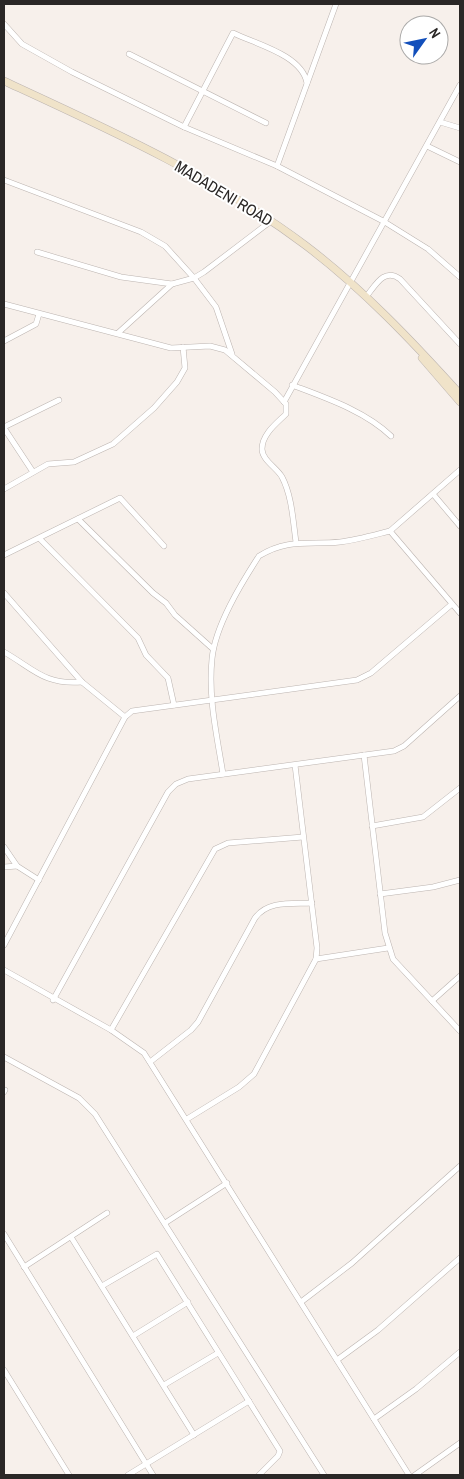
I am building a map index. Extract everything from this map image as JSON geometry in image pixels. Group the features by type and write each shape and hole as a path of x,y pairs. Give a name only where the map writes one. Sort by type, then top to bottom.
{"street":[{"path":"277,166 336,4"},
{"path":"4,24 26,46 72,72 184,127 277,166 383,221 428,248 460,277"},
{"path":"184,127 201,90 233,33 291,59 303,71 307,83"},
{"path":"129,54 266,123"},
{"name":"MADADENI ROAD","path":"4,81 189,170 271,221 306,246 366,297 460,394"},
{"path":"284,402 292,385 351,285 383,221 427,146 460,84"},
{"path":"440,122 460,128"},
{"path":"427,146 460,162"},
{"path":"4,180 83,208 154,238 176,256 216,307 232,354"},
{"path":"37,252 121,277 172,284 194,278 271,221"},
{"path":"366,297 383,277 393,274 460,344"},
{"path":"118,334 172,284"},
{"path":"4,304 171,348 210,346 232,354 284,402 287,410 286,414 266,435 262,449 264,456 278,471 285,484 296,542"},
{"path":"4,341 36,324 39,314"},
{"path":"4,489 48,464 74,462 113,444 154,408 177,382 185,368 183,347"},
{"name":"MADADENI ROAD","path":"415,348 460,402"},
{"path":"292,385 331,400 361,416 391,436"},
{"path":"34,472 4,428 59,400"},
{"path":"224,774 212,700 213,649 225,618 260,556 269,550 296,542 340,542 390,531 460,470"},
{"path":"433,494 460,526"},
{"path":"4,555 40,539 120,498 164,546"},
{"path":"78,519 153,593 166,603 175,615 213,649"},
{"path":"390,531 460,613"},
{"path":"40,539 138,638 146,655 168,678 174,705"},
{"path":"4,593 82,682 125,717"},
{"path":"4,945 125,717 132,711 357,680 371,673 452,604"},
{"path":"4,652 42,678 67,683 82,682"},
{"path":"53,1000 168,792 182,781 399,749 460,696"},
{"path":"364,755 388,948 393,960 460,1032"},
{"path":"187,1119 239,1087 254,1074 316,959 317,948 295,765"},
{"path":"372,826 423,817 460,788"},
{"path":"110,1030 215,850 228,843 303,837"},
{"path":"4,847 17,866 39,880"},
{"path":"4,867 17,866"},
{"path":"380,894 433,887 460,880"},
{"path":"150,1062 191,1030 198,1022 261,910 271,905 312,903"},
{"path":"316,959 388,948"},
{"path":"4,970 53,1000 110,1030 139,1050 150,1062 409,1475"},
{"path":"432,1002 460,976"},
{"path":"4,1057 88,1105 324,1475"},
{"path":"301,1302 352,1263 460,1166"},
{"path":"165,1223 227,1183"},
{"path":"24,1267 107,1213"},
{"path":"4,1234 152,1475"},
{"path":"71,1236 194,1435"},
{"path":"102,1286 157,1254 280,1451 278,1456 261,1475"},
{"path":"337,1360 378,1330 460,1258"},
{"path":"133,1336 188,1302"},
{"path":"374,1419 416,1389 460,1352"},
{"path":"164,1385 218,1353"},
{"path":"4,1370 68,1475"},
{"path":"128,1475 249,1401"},
{"path":"415,1475 460,1443"}]}
